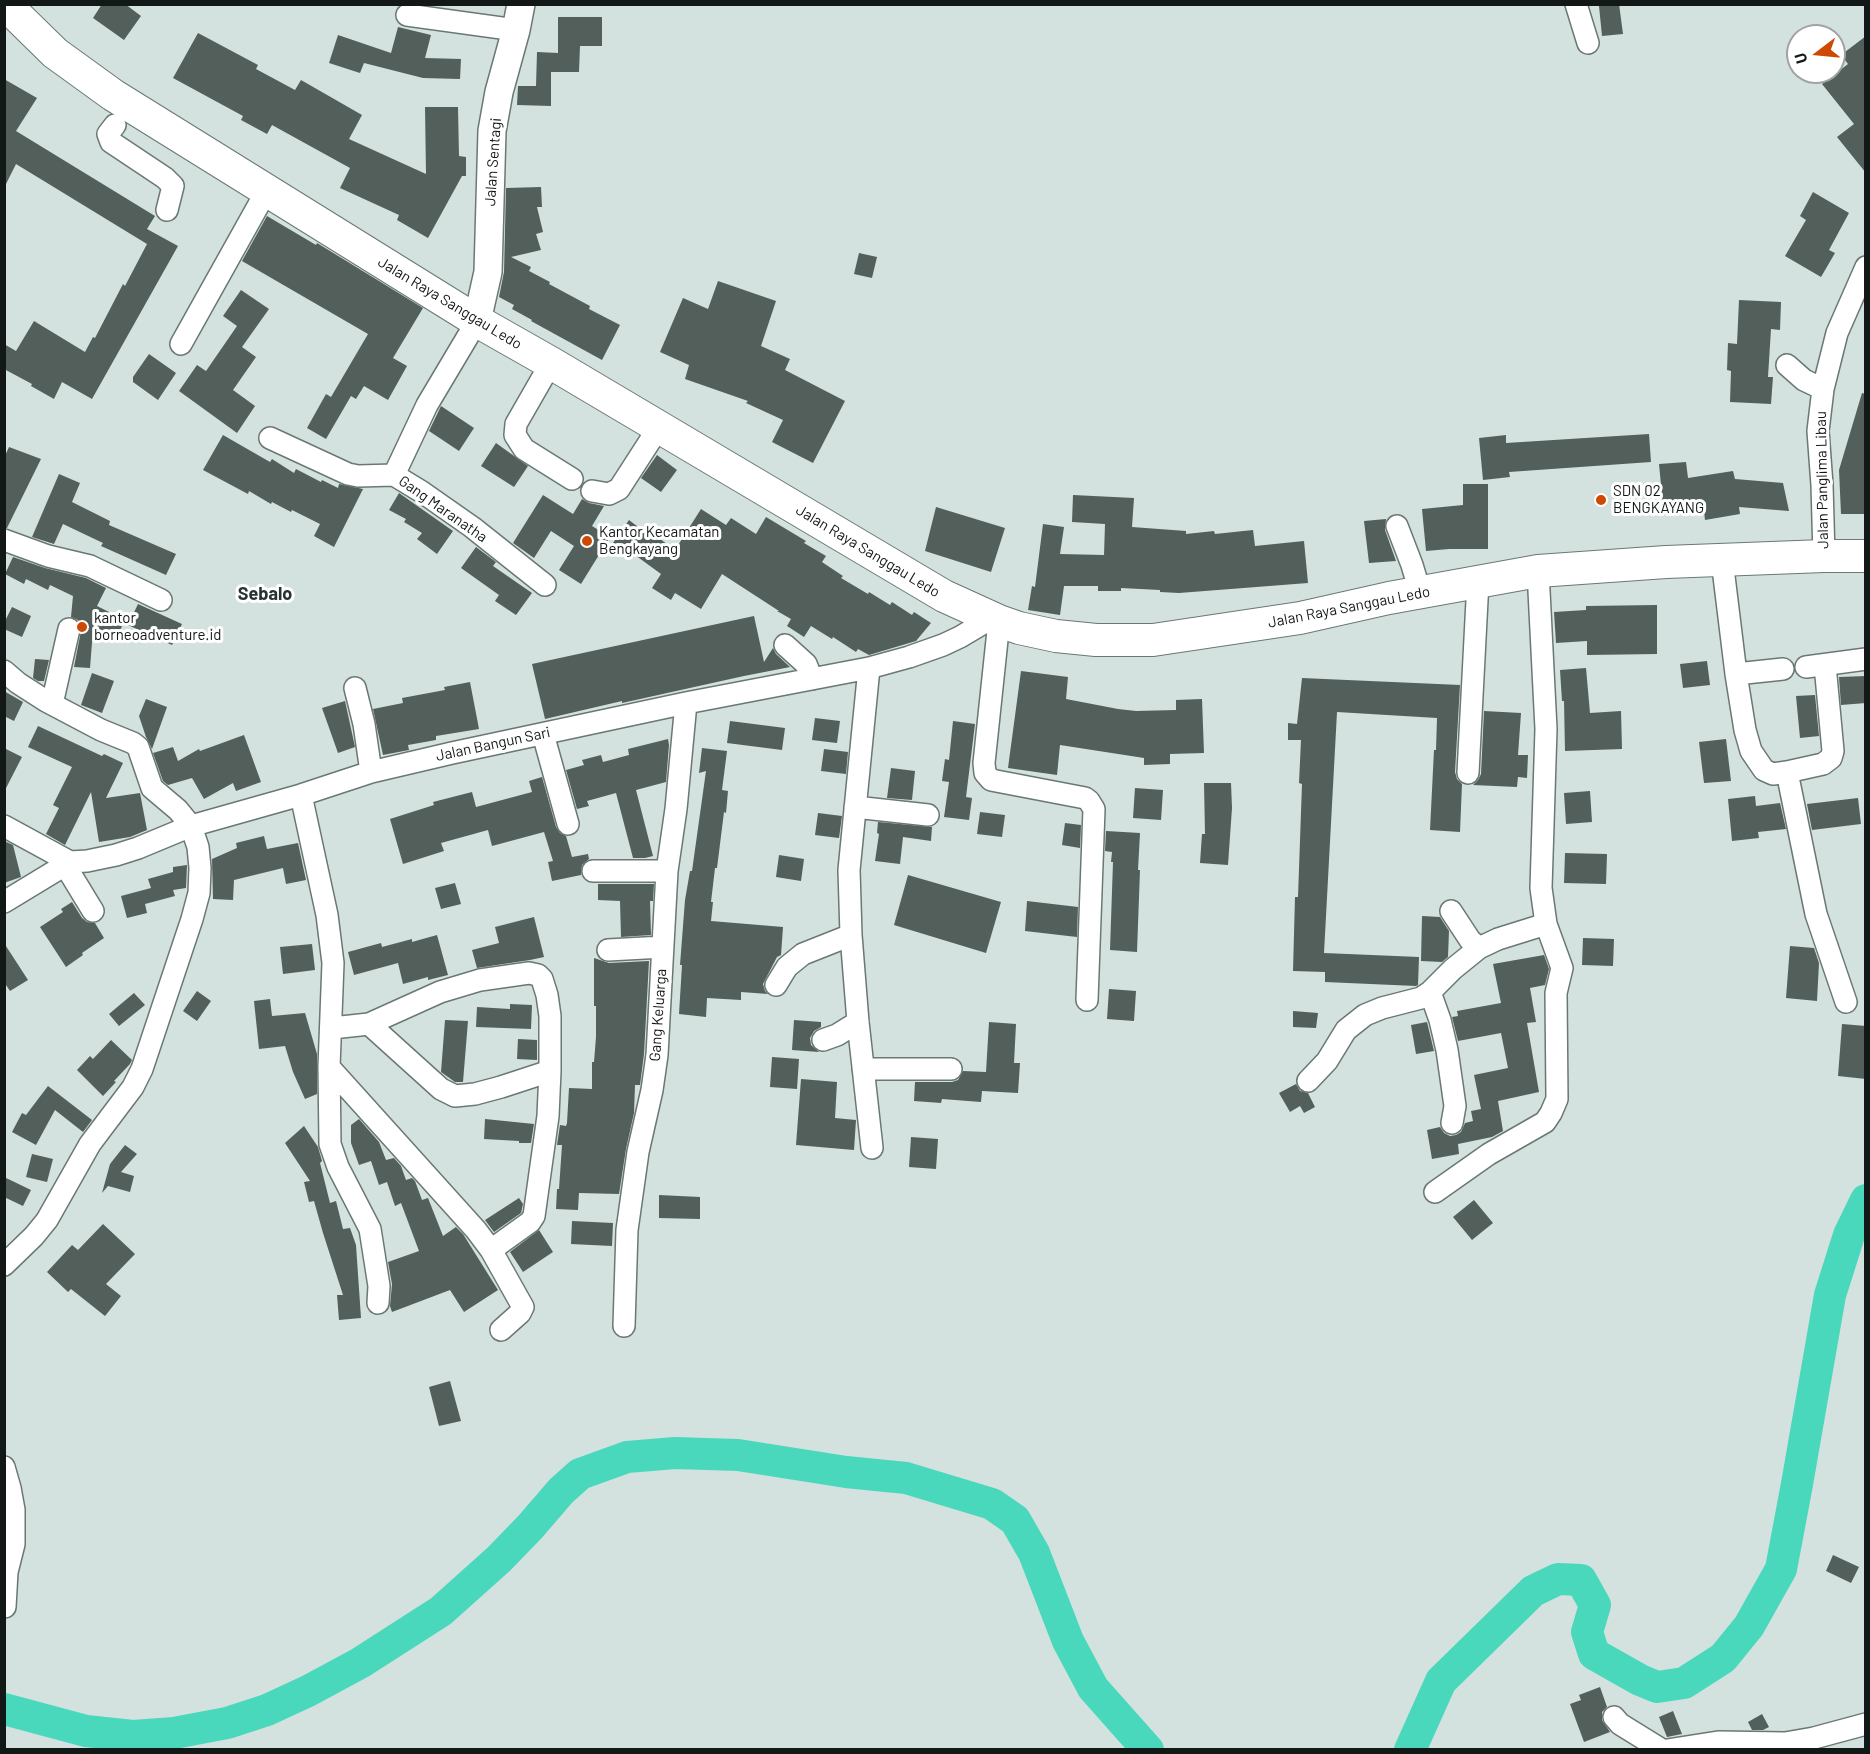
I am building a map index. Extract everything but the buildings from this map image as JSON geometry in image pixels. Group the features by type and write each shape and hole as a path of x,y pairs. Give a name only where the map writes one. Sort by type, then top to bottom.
{"highway":[{"name":"Jalan Raya Sanggau Ledo","path":"4,4 122,115 267,190 477,321 944,596 995,620 1035,632 1096,640 1153,640 1300,618 1420,592 1538,571 1666,562 1866,556"}],"main road":[{"name":"Jalan Sentagi","path":"477,321 488,272 492,131 499,92 519,17"}],"street":[{"path":"1576,4 1588,43"},
{"path":"407,15 519,17"},
{"path":"122,115 108,134 111,142 165,178 172,186 167,210"},
{"path":"181,344 267,190"},
{"name":"Jalan Panglima Libau","path":"1824,556 1818,431 1823,389 1837,333 1866,267"},
{"name":"Gang Maranatha","path":"477,321 427,405 394,475 464,521 544,585"},
{"path":"551,363 516,424 515,435 524,449 572,479"},
{"path":"1786,365 1804,380 1823,389"},
{"path":"592,491 609,494 619,489 659,427"},
{"path":"270,438 348,474 394,475"},
{"path":"1397,525 1420,592"},
{"path":"4,540 48,556 90,566 162,600"},
{"path":"1722,560 1736,674 1751,752 1764,770 1773,774 1787,772 1823,764 1831,758 1833,751 1816,666 1866,659"},
{"path":"1435,1192 1489,1154 1545,1122 1557,1099 1556,993 1562,968 1546,924 1541,888 1546,729 1538,571"},
{"path":"1468,773 1478,581"},
{"path":"995,620 985,772 991,780 1085,798 1094,809 1087,1000"},
{"name":"Jalan Bangun Sari","path":"4,902 68,864 116,855 191,826 301,795 370,772 686,703 870,668 943,645 995,620"},
{"path":"52,704 69,629"},
{"path":"785,645 806,664 812,679"},
{"path":"870,668 849,870 851,935 858,1022 872,1148"},
{"path":"1736,674 1783,669"},
{"path":"4,671 18,683 52,704 138,747 152,788 181,813 191,826 198,847 200,868 199,893 192,919 142,1069 133,1087 90,1144 47,1220 4,1265"},
{"path":"355,688 364,724 370,772"},
{"name":"Gang Keluarga","path":"624,1326 627,1230 638,1152 657,1055 667,871 676,809 686,703"},
{"path":"543,734 568,824"},
{"path":"1787,772 1816,914 1846,1002"},
{"path":"301,795 327,915 334,974 329,1067 331,1150 370,1229 380,1286 378,1303"},
{"path":"157,840 170,803"},
{"path":"855,807 928,815"},
{"path":"4,826 68,864 93,911"},
{"path":"593,871 667,871"},
{"path":"1450,911 1470,940 1479,948"},
{"path":"1308,1081 1327,1061 1347,1030 1358,1020 1374,1011 1416,1001 1430,992 1479,948 1498,939 1546,924"},
{"path":"776,985 786,967 803,954 851,935"},
{"path":"608,950 663,946"},
{"path":"332,1028 369,1024 440,992 497,976 534,973 544,983 550,1016 550,1071 548,1116 534,1216 530,1222 492,1250"},
{"path":"1430,992 1447,1050 1455,1107 1452,1123"},
{"path":"824,1040 858,1022"},
{"path":"369,1024 435,1083 447,1093 455,1096 492,1089 550,1071"},
{"path":"329,1067 492,1250 523,1307 520,1314 501,1330"},
{"path":"863,1069 951,1069"},
{"path":"4,1467 10,1488 14,1544 7,1572 4,1607"},
{"path":"1614,1717 1620,1724 1662,1749"},
{"path":"1666,1749 1718,1742 1785,1743 1866,1724"}],"waterway":[{"path":"1410,1750 1441,1681 1533,1591 1558,1579 1581,1580 1595,1605 1587,1632 1594,1654 1640,1680 1657,1687 1684,1683 1723,1658 1749,1626 1781,1569 1830,1295 1849,1235 1866,1200"},
{"path":"4,1709 86,1731 133,1736 174,1733 227,1723 267,1710 360,1663 441,1611 499,1559 561,1491 580,1474 627,1457 675,1453 738,1455 846,1472 906,1478 992,1504 1015,1520 1034,1553 1068,1641 1093,1688 1148,1750"}],"place":[{"name":"SDN 02 BENGKAYANG","path":"1601,500"},
{"name":"Kantor Kecamatan Bengkayang","path":"587,541"},
{"name":"kantor borneoadventure.id","path":"82,627"}],"district":[{"name":"Sebalo","path":"265,594"}]}
